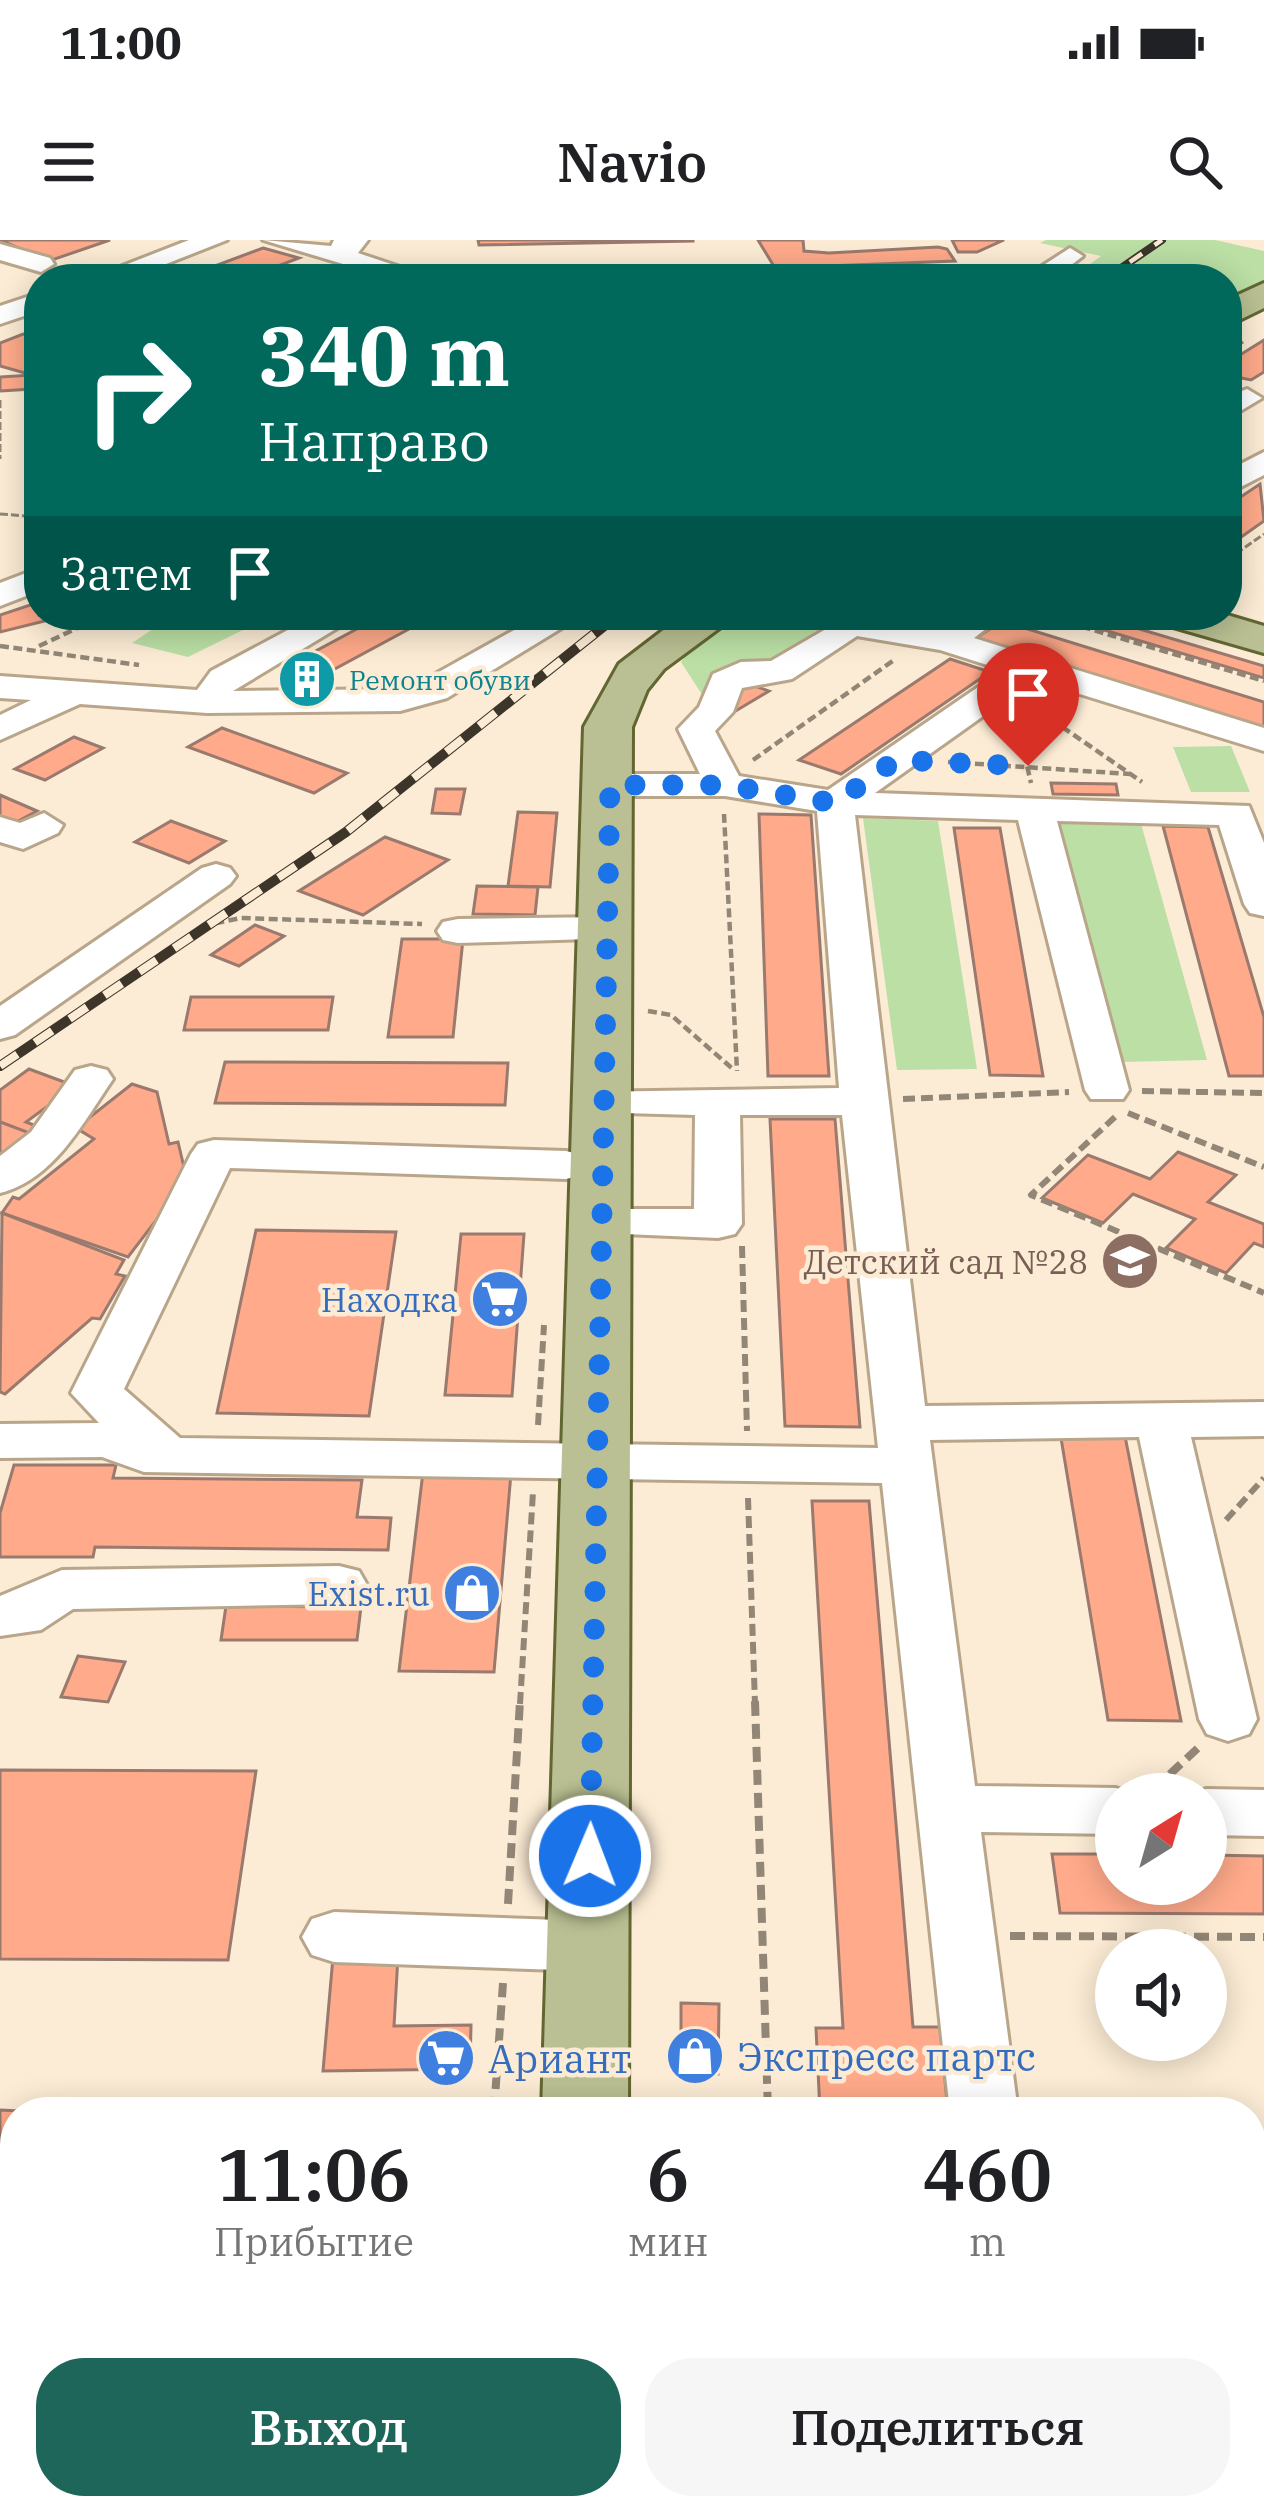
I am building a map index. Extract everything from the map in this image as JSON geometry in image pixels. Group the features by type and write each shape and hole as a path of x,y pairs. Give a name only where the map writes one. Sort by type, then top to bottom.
{"main road":[{"path":"585,2097 598,1460 584,1192 605,1102 608,727 617,694 642,662 692,630"},
{"path":"1230,630 1264,640"}],"street":[{"path":"145,264 214,240"},
{"path":"276,240 350,249 386,264"},
{"path":"321,264 350,249"},
{"path":"1058,264 1070,256"},
{"path":"207,703 224,679 314,630"},
{"path":"0,687 207,703 400,700 434,690 540,630"},
{"path":"724,785 696,729 715,712 726,682 741,673 779,671 843,630"},
{"path":"881,630 936,639 1264,740"},
{"path":"936,639 955,630"},
{"path":"835,803 1011,679"},
{"path":"0,729 71,693"},
{"path":"610,785 724,785 835,803 1235,814 1264,904"},
{"path":"835,803 863,1101 967,1936 983,2097"},
{"path":"1035,810 1107,1090"},
{"path":"0,829 23,837 44,825"},
{"path":"0,1026 216,877"},
{"path":"458,932 608,928"},
{"path":"0,1179 47,1142 91,1078"},
{"path":"605,1102 730,1092 863,1101"},
{"path":"166,1455 97,1393 214,1154 584,1192 718,1224 730,1092"},
{"path":"0,1441 108,1441 144,1455 747,1463 1161,1421 1264,1419"},
{"path":"1161,1421 1228,1718"},
{"path":"0,1616 21,1616 62,1590 339,1585"},
{"path":"949,1809 1095,1811"},
{"path":"1227,1812 1264,1813"},
{"path":"334,1937 588,1946"}],"path":[{"path":"0,400 4,400 0,458"},
{"path":"35,647 73,630"},
{"path":"1093,630 1264,681"},
{"path":"730,1092 724,785 936,639"},
{"path":"1035,810 1012,699 1034,705 1184,812"},
{"path":"896,760 1130,773"},
{"path":"140,929 182,931 241,918 458,924 458,932"},
{"path":"607,1009 671,1015 730,1092"},
{"path":"863,1101 1107,1090 1264,1093"},
{"path":"1264,1167 1122,1111 1031,1195 1264,1293"},
{"path":"742,1237 768,2097"},
{"path":"1171,1773 1228,1718"},
{"path":"967,1936 1264,1937"}],"green space":[{"path":"1215,240 1264,251 1264,280 1242,292 1242,264 1090,264 1101,256 1040,243"},
{"path":"152,630 243,630 188,657 132,643"},
{"path":"720,630 832,632 710,707 681,662 696,644"},
{"path":"1231,746 1250,792 1191,792 1173,747"},
{"path":"863,818 938,821 977,1069 897,1070"},
{"path":"1059,819 1140,820 1207,1060 1120,1062"}],"building":[{"path":"0,240 110,240 49,261"},
{"path":"478,240 693,240 693,241 479,245"},
{"path":"758,240 803,240 804,251 829,253 938,247 947,249 955,261 878,264 773,264"},
{"path":"952,240 1004,240 977,252 958,252"},
{"path":"263,248 299,258 283,264 220,264"},
{"path":"24,334 24,373 0,366 0,343"},
{"path":"1264,340 1264,372 1251,380 1242,378 1242,354"},
{"path":"24,376 24,390 0,391 0,377"},
{"path":"1260,484 1264,521 1242,536 1242,496"},
{"path":"24,607 24,626 0,632 0,615"},
{"path":"355,630 407,630 316,679 284,668"},
{"path":"988,630 1031,630 1264,702 1264,728 976,638"},
{"path":"1104,630 1143,630 1264,666 1264,678"},
{"path":"950,659 990,672 841,774 799,760"},
{"path":"738,680 769,691 734,712"},
{"path":"222,728 347,773 314,793 188,747"},
{"path":"74,737 103,748 45,780 15,769"},
{"path":"1051,783 1116,784 1118,795 1053,794"},
{"path":"436,789 465,789 460,814 432,813"},
{"path":"0,795 37,811 5,828 0,826"},
{"path":"518,812 557,813 550,887 508,886"},
{"path":"759,814 811,815 829,1076 768,1076"},
{"path":"171,821 225,841 189,863 135,842"},
{"path":"1163,826 1208,827 1264,1017 1264,1076 1229,1076"},
{"path":"954,828 1000,828 1043,1076 990,1075"},
{"path":"385,837 448,860 363,915 299,891"},
{"path":"477,886 538,887 535,915 473,914"},
{"path":"255,925 284,936 239,966 211,955"},
{"path":"402,939 463,939 453,1037 388,1037"},
{"path":"191,997 333,997 328,1030 184,1030"},
{"path":"225,1062 508,1063 505,1105 215,1103"},
{"path":"29,1069 75,1086 26,1122 44,1129 35,1136 0,1122 0,1090"},
{"path":"132,1084 157,1092 169,1144 178,1142 187,1180 128,1257 2,1213 13,1197 19,1199 94,1139 76,1128"},
{"path":"770,1119 835,1119 860,1427 785,1426"},
{"path":"0,1122 40,1137 0,1167"},
{"path":"1178,1152 1236,1175 1208,1202 1264,1224 1264,1247 1254,1243 1226,1273 1166,1248 1195,1219 1133,1194 1103,1223 1042,1198 1088,1155 1150,1179"},
{"path":"2,1213 124,1260 116,1274 125,1276 100,1319 92,1318 5,1394 0,1392"},
{"path":"256,1230 396,1232 369,1416 217,1413"},
{"path":"461,1234 524,1234 512,1396 445,1395"},
{"path":"1059,1426 1123,1426 1181,1721 1108,1720"},
{"path":"14,1465 116,1465 113,1478 362,1480 357,1517 391,1518 388,1550 95,1547 93,1557 0,1557 0,1513"},
{"path":"423,1472 511,1473 494,1672 399,1671"},
{"path":"812,1501 869,1501 913,2027 940,2027 947,2097 819,2097 816,2028 843,2028"},
{"path":"226,1606 361,1607 357,1640 221,1640"},
{"path":"78,1656 125,1662 108,1702 61,1697"},
{"path":"0,1770 256,1771 228,1960 0,1959"},
{"path":"1052,1854 1095,1854 1095,1905 1227,1905 1227,1855 1264,1856 1264,1914 1060,1913"},
{"path":"398,1956 394,2026 471,2025 470,2069 323,2071 333,1957"},
{"path":"681,2003 719,2004 718,2074 681,2074"}],"railway":[{"path":"1127,264 1162,240"},
{"path":"0,1066 346,832 599,630"}],"place":[{"name":"Ремонт обуви","path":"307,679"},
{"name":"Детский сад №28","path":"1130,1261"},
{"name":"Находка","path":"500,1299"},
{"name":"Exist.ru","path":"472,1593"},
{"name":"Экспресс партс","path":"695,2056"},
{"name":"Ариант","path":"446,2058"}],"route":[{"path":"590,1856 610,785 724,785 835,803 896,760 1028,766"}]}
